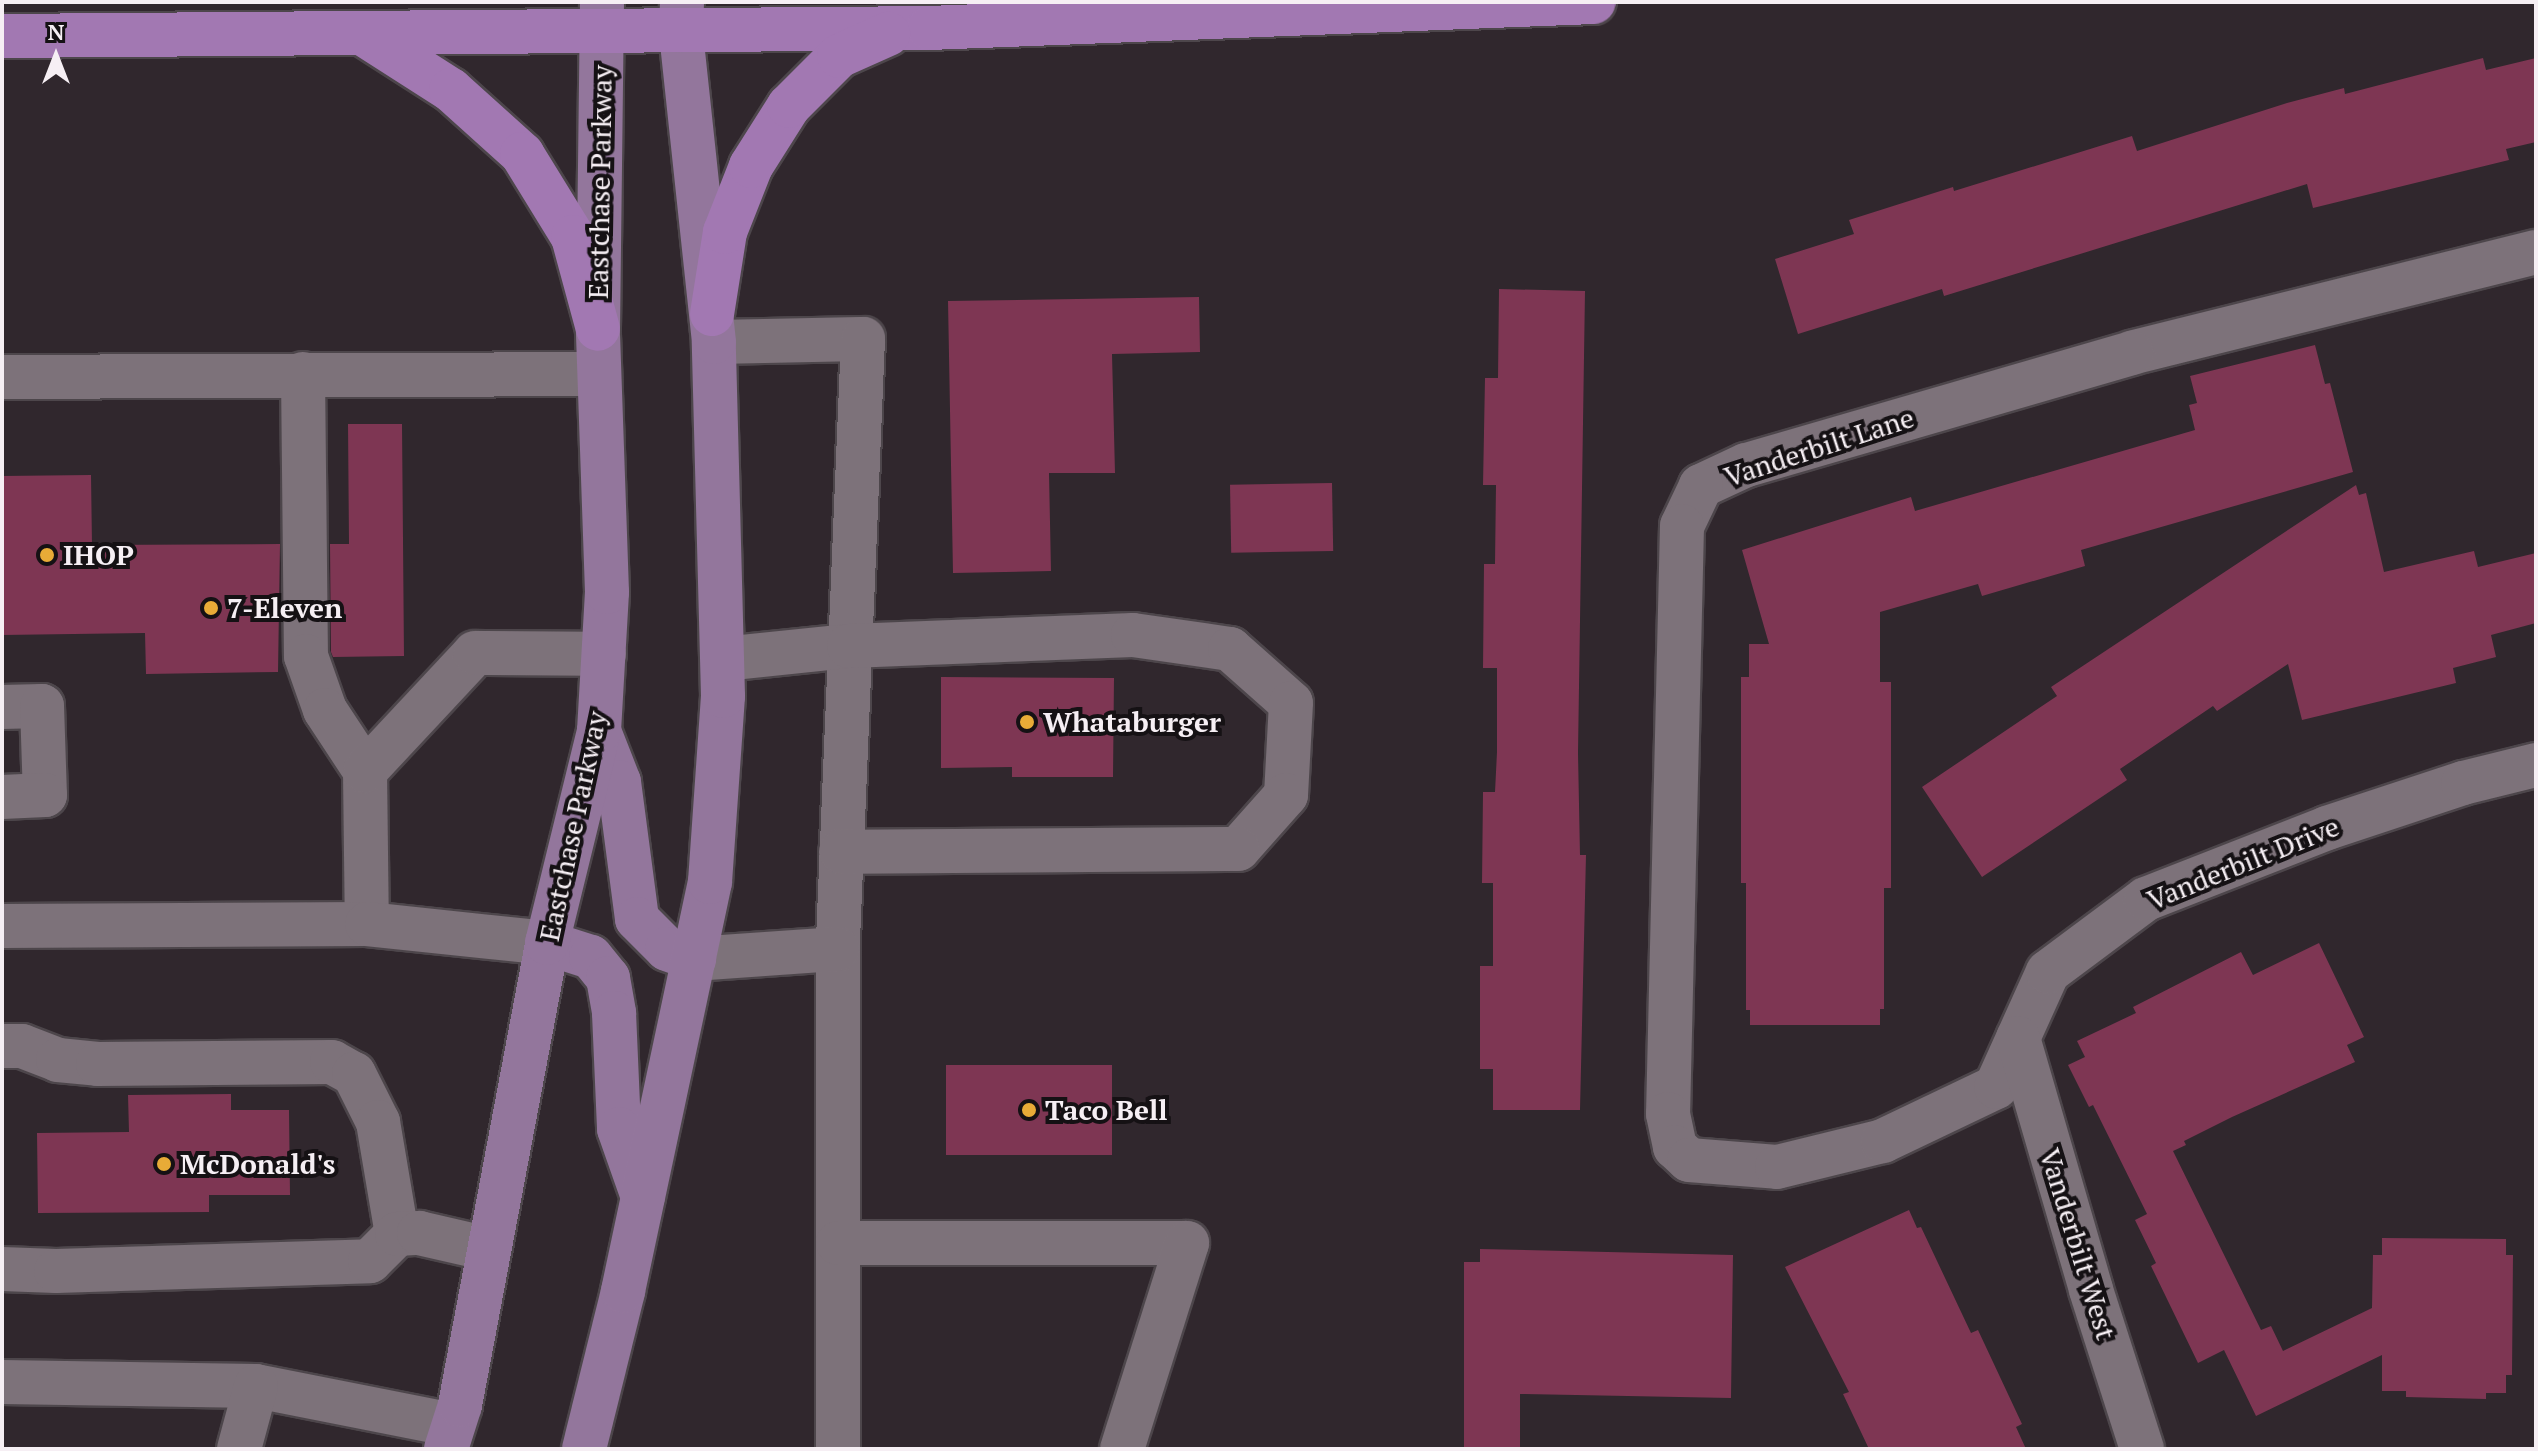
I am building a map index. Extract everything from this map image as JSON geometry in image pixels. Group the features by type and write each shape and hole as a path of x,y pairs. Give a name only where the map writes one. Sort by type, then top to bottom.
{"highway":[{"path":"2,36 365,35 602,17 682,16 903,27 1593,2"},
{"path":"713,328 725,232 751,166 789,106 839,56 903,27"},
{"path":"365,35 451,90 522,154 573,237 598,329"}],"main road":[{"path":"584,1449 643,1197 710,882 723,659 713,328 682,16"},
{"name":"Eastchase Parkway","path":"450,1437 547,943 599,731 607,592 598,329 602,17"},
{"path":"599,731 619,782 637,919 667,949 694,959"},
{"path":"547,943 591,957 608,978 614,1013 619,1129 643,1197"}],"lane":[{"name":"Vanderbilt Lane","path":"1675,1147 1668,1114 1682,526 1701,486 1746,465 2132,353 2536,252"},
{"path":"713,328 863,339 838,949 838,1449"},
{"path":"303,374 306,656 325,710 365,771 367,924"},
{"path":"2,377 599,374"},
{"path":"723,659 849,646 1133,635 1230,649 1291,703 1286,795 1238,849 841,852"},
{"path":"365,771 475,653 604,654"},
{"path":"2,707 42,706 45,795 2,797"},
{"name":"Vanderbilt Drive","path":"1675,1147 1689,1160 1777,1167 1883,1141 1996,1087 2048,972 2146,899 2327,828 2463,783 2536,765"},
{"path":"2,926 367,924 547,943"},
{"path":"694,959 838,949"},
{"name":"Vanderbilt West","path":"2018,1038 2091,1290 2142,1449"},
{"path":"2,1046 22,1046 58,1060 98,1064 332,1062 354,1074 378,1122 384,1248"},
{"path":"2,1269 56,1271 384,1248 419,1233 489,1249"},
{"path":"838,1243 1187,1243 1122,1449"},
{"path":"2,1382 256,1386 450,1437"},
{"path":"239,1449 256,1386"}],"building":[{"path":"2483,58 2486,70 2536,58 2536,142 2506,149 2509,160 2313,208 2307,184 1944,296 1942,289 1798,334 1775,259 1854,234 1849,220 2132,136 2137,151 2287,103 2344,88 2345,94"},
{"path":"1499,289 1585,291 1578,753 1580,855 1586,855 1580,1110 1493,1110 1493,1069 1480,1069 1480,966 1493,966 1493,883 1482,883 1483,792 1495,792 1497,752 1497,668 1483,668 1484,564 1495,564 1496,485 1483,485 1485,378 1498,378"},
{"path":"1199,297 1200,352 1112,354 1115,473 1049,473 1051,571 953,573 948,301"},
{"path":"2315,345 2325,384 2330,383 2353,472 2081,550 2085,566 1982,596 1978,584 1880,612 1880,682 1891,682 1891,888 1884,888 1884,1009 1880,1009 1880,1025 1750,1025 1750,1010 1746,1010 1746,883 1741,883 1741,677 1749,677 1749,644 1769,644 1742,550 1911,497 1915,511 2195,430 2189,405 2197,403 2190,376"},
{"name":"7-Eleven","path":"348,424 402,424 404,656 333,657 331,652 330,544 349,544"},
{"path":"91,475 92,545 280,544 278,672 146,674 145,633 2,635 2,476"},
{"path":"1332,483 1333,551 1231,553 1230,485"},
{"path":"2356,485 2359,495 2366,493 2384,572 2474,551 2478,567 2536,553 2536,623 2491,635 2496,657 2453,668 2456,683 2302,720 2288,664 2217,711 2213,706 2120,769 2127,780 1982,877 1922,787 2057,696 2051,687"},
{"name":"Whataburger","path":"941,677 1114,678 1113,777 1012,777 1012,767 941,768"},
{"path":"2319,943 2364,1037 2347,1045 2355,1062 2232,1117 2184,1141 2186,1145 2173,1151 2261,1330 2271,1326 2283,1351 2372,1308 2373,1255 2382,1255 2382,1238 2506,1239 2506,1255 2513,1255 2512,1375 2506,1375 2506,1393 2486,1393 2486,1399 2406,1397 2406,1391 2382,1391 2382,1355 2256,1416 2224,1350 2198,1363 2151,1266 2156,1263 2135,1220 2147,1214 2093,1105 2089,1107 2068,1065 2085,1057 2077,1041 2136,1013 2133,1007 2241,952 2253,975"},
{"name":"Taco Bell","path":"946,1065 1112,1065 1112,1155 946,1155"},
{"name":"McDonald's","path":"231,1094 231,1110 289,1110 290,1195 209,1195 209,1212 38,1213 37,1133 129,1132 128,1095"},
{"path":"1909,1210 1917,1228 1921,1227 1971,1333 1978,1330 2022,1424 2016,1427 2026,1449 1869,1449 1843,1394 1849,1392 1785,1267"},
{"path":"1480,1249 1733,1255 1731,1398 1520,1394 1520,1449 1464,1449 1464,1262 1480,1262"}],"place":[{"name":"IHOP","path":"47,555"},
{"name":"7-Eleven","path":"211,608"},
{"name":"Whataburger","path":"1027,722"},
{"name":"Taco Bell","path":"1029,1110"},
{"name":"McDonald's","path":"164,1164"}]}
